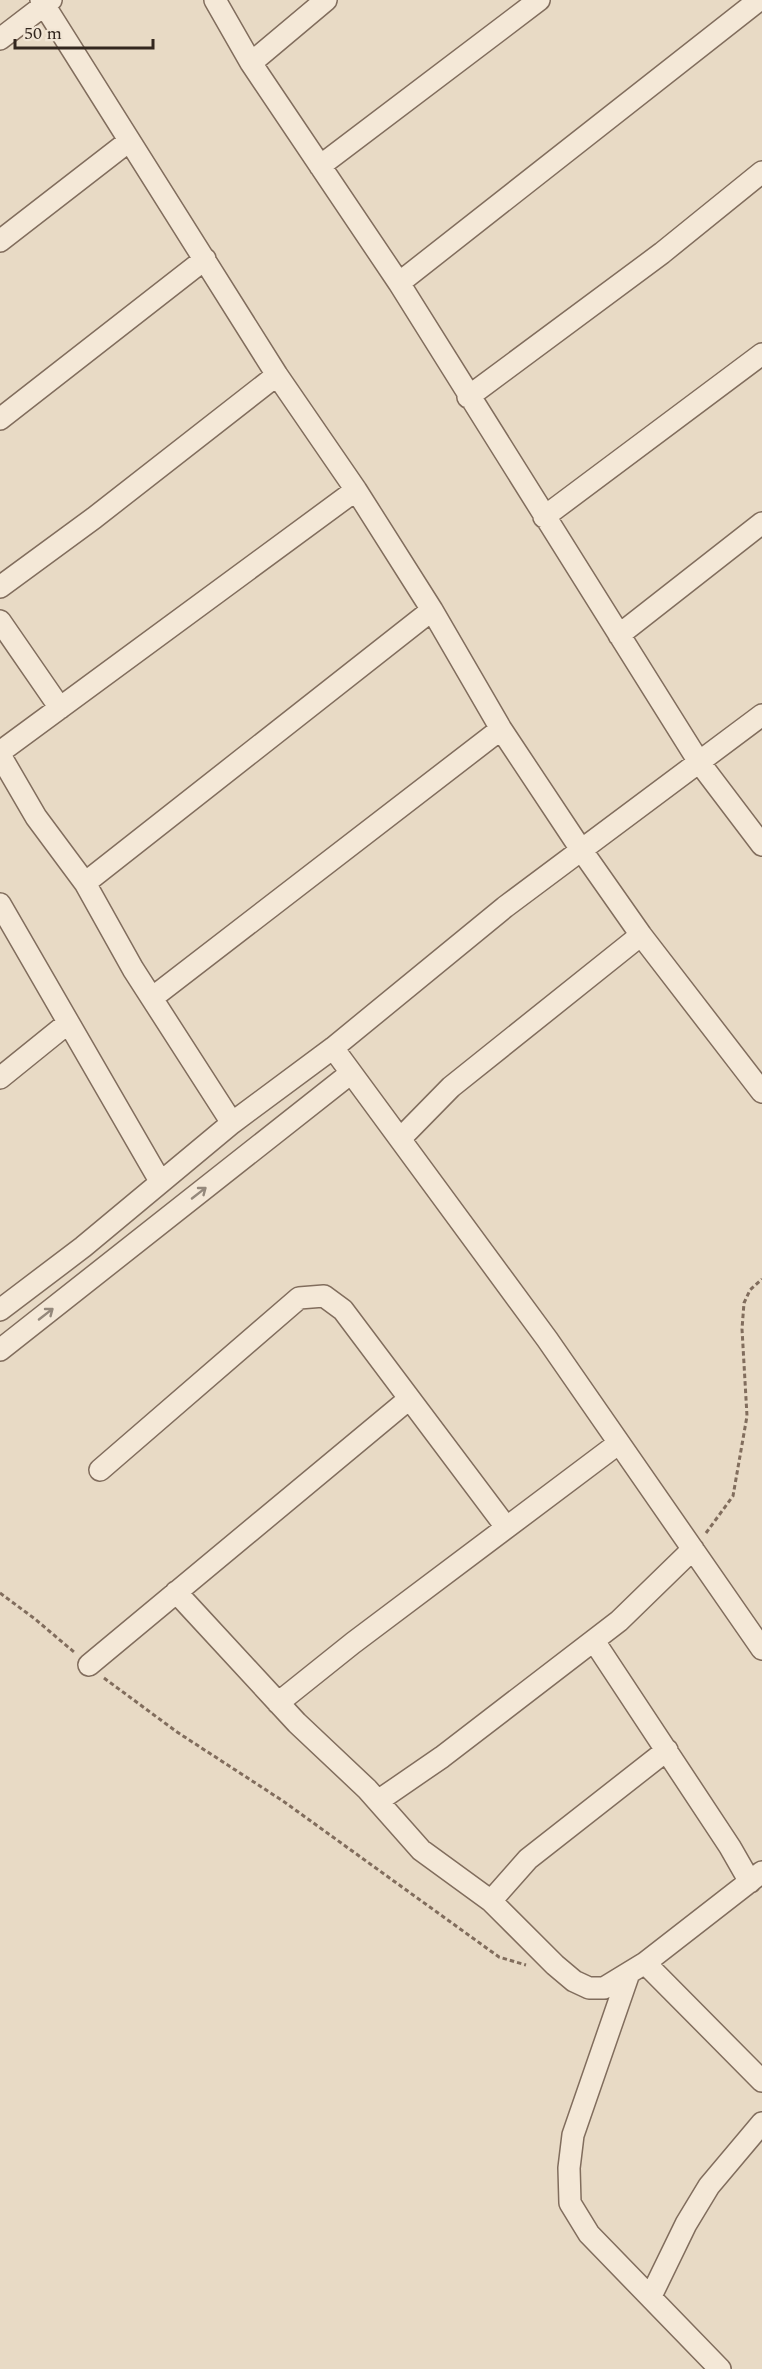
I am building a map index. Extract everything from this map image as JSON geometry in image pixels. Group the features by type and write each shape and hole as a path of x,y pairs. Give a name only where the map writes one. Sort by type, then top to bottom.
{"street":[{"path":"215,0 251,63 399,283 699,762 762,845"},
{"path":"251,63 326,0"},
{"path":"320,166 539,0"},
{"path":"399,283 759,0"},
{"path":"0,39 45,2 129,141 277,375 356,490 432,610 501,729 641,935 762,1092"},
{"path":"0,241 129,141"},
{"path":"468,396 662,254 762,172"},
{"path":"0,419 205,259"},
{"path":"544,517 762,354"},
{"path":"0,587 94,518 277,375"},
{"path":"232,1123 152,998 85,883 36,817 0,754 356,490"},
{"path":"619,635 762,523"},
{"path":"85,883 432,610"},
{"path":"0,621 60,708"},
{"path":"0,1310 82,1247 232,1123 333,1048 580,848 762,715"},
{"path":"152,998 501,729"},
{"path":"0,904 160,1182"},
{"path":"400,1139 451,1087 641,935"},
{"path":"0,1078 68,1023"},
{"path":"333,1048 619,1443 762,1649"},
{"path":"0,1350 351,1073"},
{"path":"100,1470 299,1298 324,1296 343,1310 506,1527"},
{"path":"89,1665 409,1399"},
{"path":"278,1703 619,1443"},
{"path":"378,1801 442,1757 594,1641 658,1586 693,1549"},
{"path":"176,1592 278,1703 378,1801 422,1850 491,1900 555,1965 574,1981 589,1988 604,1988 637,1968 756,1877 594,1641"},
{"path":"491,1900 528,1859 667,1750"},
{"path":"637,1968 762,2081"},
{"path":"637,1968 573,2135 569,2168 570,2203 589,2234 720,2369"},
{"path":"651,2296 686,2224 709,2186 762,2123"}],"path":[{"path":"693,1549 733,1496 747,1416 742,1329 744,1303 750,1290 762,1279"},
{"path":"0,1593 35,1619 139,1706 277,1796 499,1957 522,1965 555,1965"}]}
